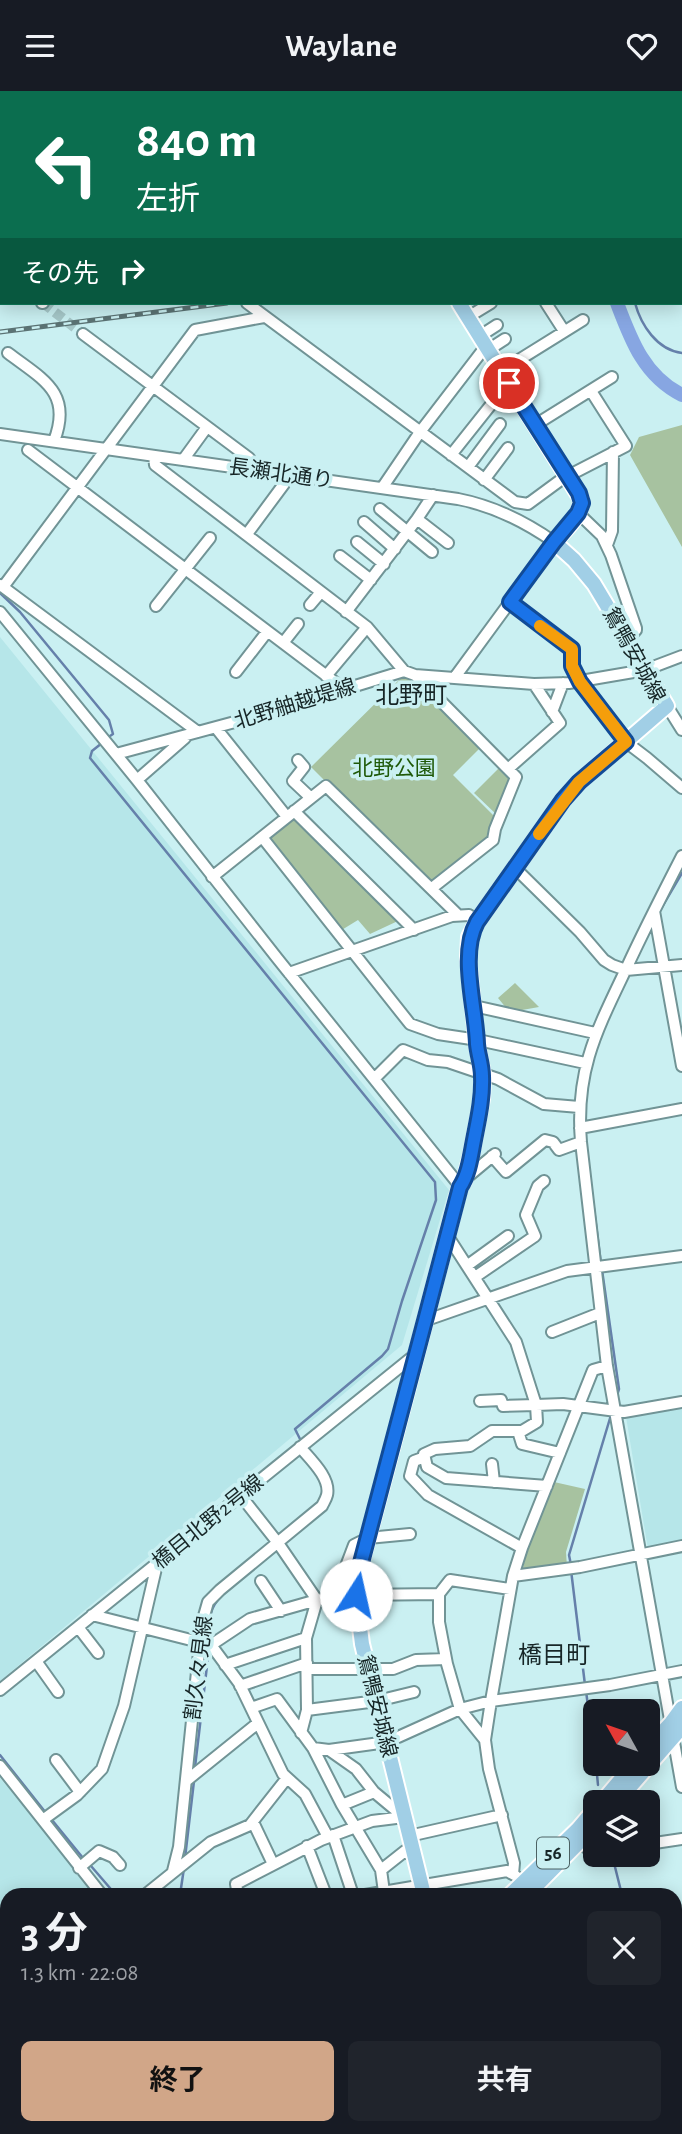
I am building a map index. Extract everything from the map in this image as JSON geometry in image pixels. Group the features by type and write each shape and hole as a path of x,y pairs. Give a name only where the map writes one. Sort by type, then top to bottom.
{"main road":[{"path":"461,305 581,499 582,507 554,542"},
{"name":"鴛鴨安城線","path":"422,1888 362,1644 356,1595 358,1574 482,1099 482,1074 468,957 470,937 477,922 563,800 579,782 667,706 594,584 554,542"},
{"path":"627,1790 676,1729 682,1708"},
{"path":"660,1740 676,1729"},
{"path":"612,1790 624,1776"},
{"name":"56","path":"521,1884 583,1823"},
{"name":"56","path":"521,1884 583,1840"}],"street":[{"path":"249,305 515,502 528,504 567,477 626,446 591,391"},
{"path":"468,317 488,305"},
{"path":"547,305 564,331"},
{"path":"137,780 194,734 1,586 195,330 264,317"},
{"path":"451,455 505,377 564,331 583,320"},
{"path":"382,488 497,325"},
{"path":"83,334 249,458 253,470"},
{"path":"485,344 505,339"},
{"path":"8,353 46,381 57,396 60,408 59,426 54,441"},
{"path":"535,425 612,377"},
{"path":"468,467 500,424"},
{"path":"183,460 207,427"},
{"name":"長瀬北通り","path":"0,434 480,503 501,511 554,542"},
{"path":"484,479 508,448"},
{"path":"28,450 344,689"},
{"path":"607,545 612,531 613,452"},
{"path":"154,456 155,465 367,627 409,673 516,778 493,840 432,888"},
{"path":"247,534 284,484 285,475"},
{"path":"346,612 433,495"},
{"path":"380,509 432,552"},
{"path":"578,513 602,536 607,545 636,628 627,640"},
{"path":"417,519 448,543"},
{"path":"365,522 395,549"},
{"path":"156,606 210,538"},
{"path":"357,542 384,564"},
{"path":"455,677 554,542"},
{"path":"340,556 371,580"},
{"path":"310,605 321,592"},
{"path":"510,602 572,649 572,666 580,682 626,742 682,788"},
{"path":"0,612 374,1079 462,1183 493,1155 506,1172 545,1140 553,1142 559,1150 581,1142"},
{"path":"283,643 298,624"},
{"path":"326,676 367,627"},
{"path":"236,671 267,632"},
{"name":"北野舳越堤線","path":"116,754 409,673 563,684 645,670 682,656"},
{"path":"669,661 682,663"},
{"path":"508,769 559,723 534,684"},
{"path":"552,712 563,684"},
{"path":"667,706 682,730"},
{"path":"216,728 291,814 414,930"},
{"path":"298,760 304,767 293,781 311,798"},
{"path":"212,877 326,786 458,915"},
{"path":"262,837 410,1024 438,1034 585,1063"},
{"path":"682,856 595,1033 585,1063 579,1107 607,1366 662,1674 676,1729 682,1787"},
{"path":"515,868 580,932 604,960 625,969 682,965"},
{"path":"654,911 682,1066"},
{"path":"289,973 458,915 469,915 477,922"},
{"path":"474,1006 595,1033"},
{"path":"374,1079 403,1050 428,1060 448,1062 498,1079 544,1104 579,1107"},
{"path":"580,1128 682,1109"},
{"path":"475,1277 535,1236 526,1215 538,1186 544,1181"},
{"path":"447,1235 516,1342 536,1405 537,1422 522,1431 492,1431 470,1446 435,1449 424,1454 427,1467 446,1478 547,1486"},
{"path":"468,1265 508,1236"},
{"path":"424,1321 567,1271 682,1256"},
{"path":"552,1332 600,1313"},
{"name":"橋目北野2号線","path":"0,1690 416,1354"},
{"path":"521,1884 489,1769 485,1740 491,1701 510,1589 522,1548 593,1370 607,1366"},
{"path":"480,1401 501,1400 503,1406 563,1404 624,1412 682,1402"},
{"path":"518,1431 522,1444 560,1453"},
{"name":"割久々見線","path":"173,1871 186,1781 202,1623 208,1602 322,1506 327,1495 325,1482 315,1464 300,1447"},
{"path":"425,1457 414,1461 410,1476 428,1495 522,1548"},
{"path":"492,1464 494,1482"},
{"path":"241,1496 278,1543 317,1600"},
{"path":"334,1598 354,1545 368,1538 411,1534"},
{"path":"513,1576 580,1567 682,1546"},
{"path":"44,1819 80,1791 102,1769 124,1706 157,1564"},
{"path":"485,1740 460,1709 439,1622 439,1594 450,1580 510,1589"},
{"path":"261,1581 281,1611"},
{"path":"211,1645 250,1619 317,1600 356,1595 439,1594"},
{"path":"301,1733 307,1710 306,1638 317,1600"},
{"path":"92,1615 200,1640 211,1645 240,1686 284,1774 304,1794 330,1836 350,1888"},
{"path":"78,1627 99,1653"},
{"path":"225,1665 306,1638"},
{"path":"240,1686 307,1666 393,1669 416,1660 446,1659"},
{"path":"36,1661 58,1692"},
{"path":"313,1748 329,1750 387,1742 460,1709 491,1701 610,1685 682,1671"},
{"path":"307,1710 377,1701 414,1692"},
{"path":"251,1708 277,1699 313,1748 342,1805 381,1871 383,1888"},
{"path":"186,1781 258,1723"},
{"path":"329,1750 356,1769 374,1792 404,1817"},
{"path":"56,1760 80,1791"},
{"path":"0,1766 96,1888"},
{"path":"153,1888 211,1842 250,1825 287,1777"},
{"path":"342,1805 374,1792"},
{"path":"408,1836 502,1815"},
{"path":"237,1888 236,1884 330,1836 372,1821 404,1817"},
{"path":"253,1822 274,1864"},
{"path":"660,1842 682,1839"},
{"path":"307,1846 323,1888"},
{"path":"79,1868 99,1851 119,1861"},
{"path":"381,1871 405,1851 414,1857"},
{"path":"432,1888 507,1871 521,1884"}],"shaded area":[{"path":"0,637 449,1190 402,1345 0,1681"},
{"path":"682,1407 682,1543 648,1549 626,1417"},
{"path":"0,1778 91,1886 0,1888"}],"green space":[{"path":"682,425 682,547 630,455 639,437"},
{"name":"北野公園","path":"407,674 482,746 453,775 496,818 490,838 430,886 311,767"},
{"path":"501,766 513,778 498,816 474,793"},
{"path":"293,814 400,920 370,934 358,920 340,931 265,838"},
{"path":"515,983 539,1007 507,1009 498,998"},
{"path":"554,1482 585,1489 566,1552 567,1567 521,1576 527,1551"}],"waterway":[{"path":"618,305 640,356 658,378 682,395"},
{"path":"636,305 651,335 665,347 682,353"},
{"path":"0,593 20,612 109,720 113,734 107,738"},
{"path":"102,743 92,751 90,758 435,1182 436,1200 388,1349 295,1429 301,1441"},
{"path":"659,912 682,873"},
{"path":"589,1170 601,1264"},
{"path":"602,1270 619,1389 617,1395"},
{"path":"571,1565 569,1555 611,1415"},
{"path":"571,1570 585,1685"},
{"path":"209,1642 213,1607 246,1575"},
{"path":"195,1767 209,1649"},
{"path":"586,1691 587,1699"},
{"path":"0,1755 46,1813"},
{"path":"597,1776 598,1785"},
{"path":"185,1858 194,1781"},
{"path":"52,1820 83,1858"},
{"path":"91,1866 110,1888"},
{"path":"615,1867 620,1888"},
{"path":"181,1888 184,1868"}],"tunnel":[{"path":"46,305 83,334"}],"railway":[{"path":"0,332 211,305"}],"slow traffic":[{"path":"539,834 579,782 626,742 580,682 572,666 572,649 540,626"}],"district":[{"name":"北野町","path":"411,696"},
{"name":"橋目町","path":"554,1656"}],"route":[{"path":"356,1595 358,1574 460,1187 471,1155 482,1099 482,1074 468,957 472,929 563,800 579,782 626,742 580,682 572,666 572,649 510,602 578,513 582,503 579,493 509,383"}]}
